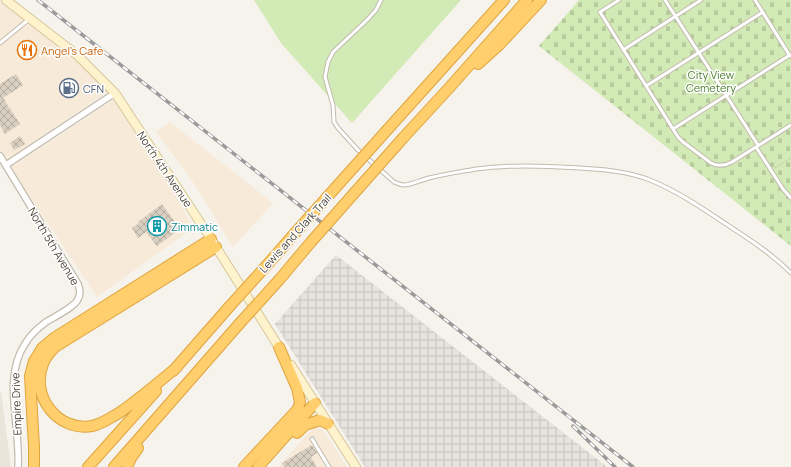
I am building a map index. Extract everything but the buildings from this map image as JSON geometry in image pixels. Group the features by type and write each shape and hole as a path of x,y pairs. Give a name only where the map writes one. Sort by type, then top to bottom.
{"highway":[{"name":"Lewis and Clark Trail","path":"114,467 311,242 527,0"},
{"path":"449,88 499,45 541,0"},
{"name":"Lewis and Clark Trail","path":"88,467 502,2"},
{"path":"177,367 132,404 105,421 92,426 77,426 57,417 47,407 41,394 39,379 42,365 55,347 214,243"},
{"path":"34,467 30,376 34,362 42,348 54,338 214,243"},
{"path":"244,467 298,409 300,402 297,388 279,347"},
{"path":"298,409 315,403"},
{"path":"258,467 315,403"},
{"path":"127,467 130,458 160,414"},
{"path":"262,467 305,425 320,420 328,424"}],"main road":[{"name":"North 4th Avenue","path":"6,0 77,55 115,94 214,243 356,467"}],"street":[{"path":"6,165 115,94"},
{"name":"North 5th Avenue","path":"0,156 80,290 79,298 76,302 41,326"},
{"name":"Empire Drive","path":"18,467 19,454 14,387 15,369 20,352 30,336 41,326"}],"lane":[{"path":"381,0 376,10 367,20 333,52 328,62 325,77 333,105 334,122 358,150 391,180 398,184 406,185 447,174 489,167 507,166 586,168 630,174 659,184 690,201 753,242 779,262 791,274"},
{"path":"619,0 600,12 673,130 683,142 716,166 721,166 727,164 791,126"},
{"path":"665,0 757,146 771,171 791,198"},
{"path":"623,50 701,0"},
{"path":"673,130 790,56 755,0"},
{"path":"646,86 762,12"},
{"path":"0,44 30,18"},
{"path":"312,439 329,467"}],"path":[{"path":"771,171 791,158"}],"shaded area":[{"path":"0,0 76,59 108,92 7,160 0,148"},
{"path":"114,100 177,196 193,228 97,297 10,167"},
{"path":"170,122 273,203 233,247 193,182 156,132"},
{"path":"336,255 607,467 365,467 275,324"},
{"path":"1,391 11,467 0,467"},
{"path":"314,427 320,428 324,431 347,467 278,467"}],"green space":[{"path":"254,0 461,0 352,123 281,43"},
{"name":"City View Cemetery","path":"579,0 791,0 791,246 539,46"}],"railway":[{"path":"38,0 633,467"},
{"path":"573,426 615,467"}],"place":[{"name":"Angel's Cafe","path":"27,50"},
{"name":"CFN","path":"69,88"},
{"name":"Zimmatic","path":"157,226"}]}
